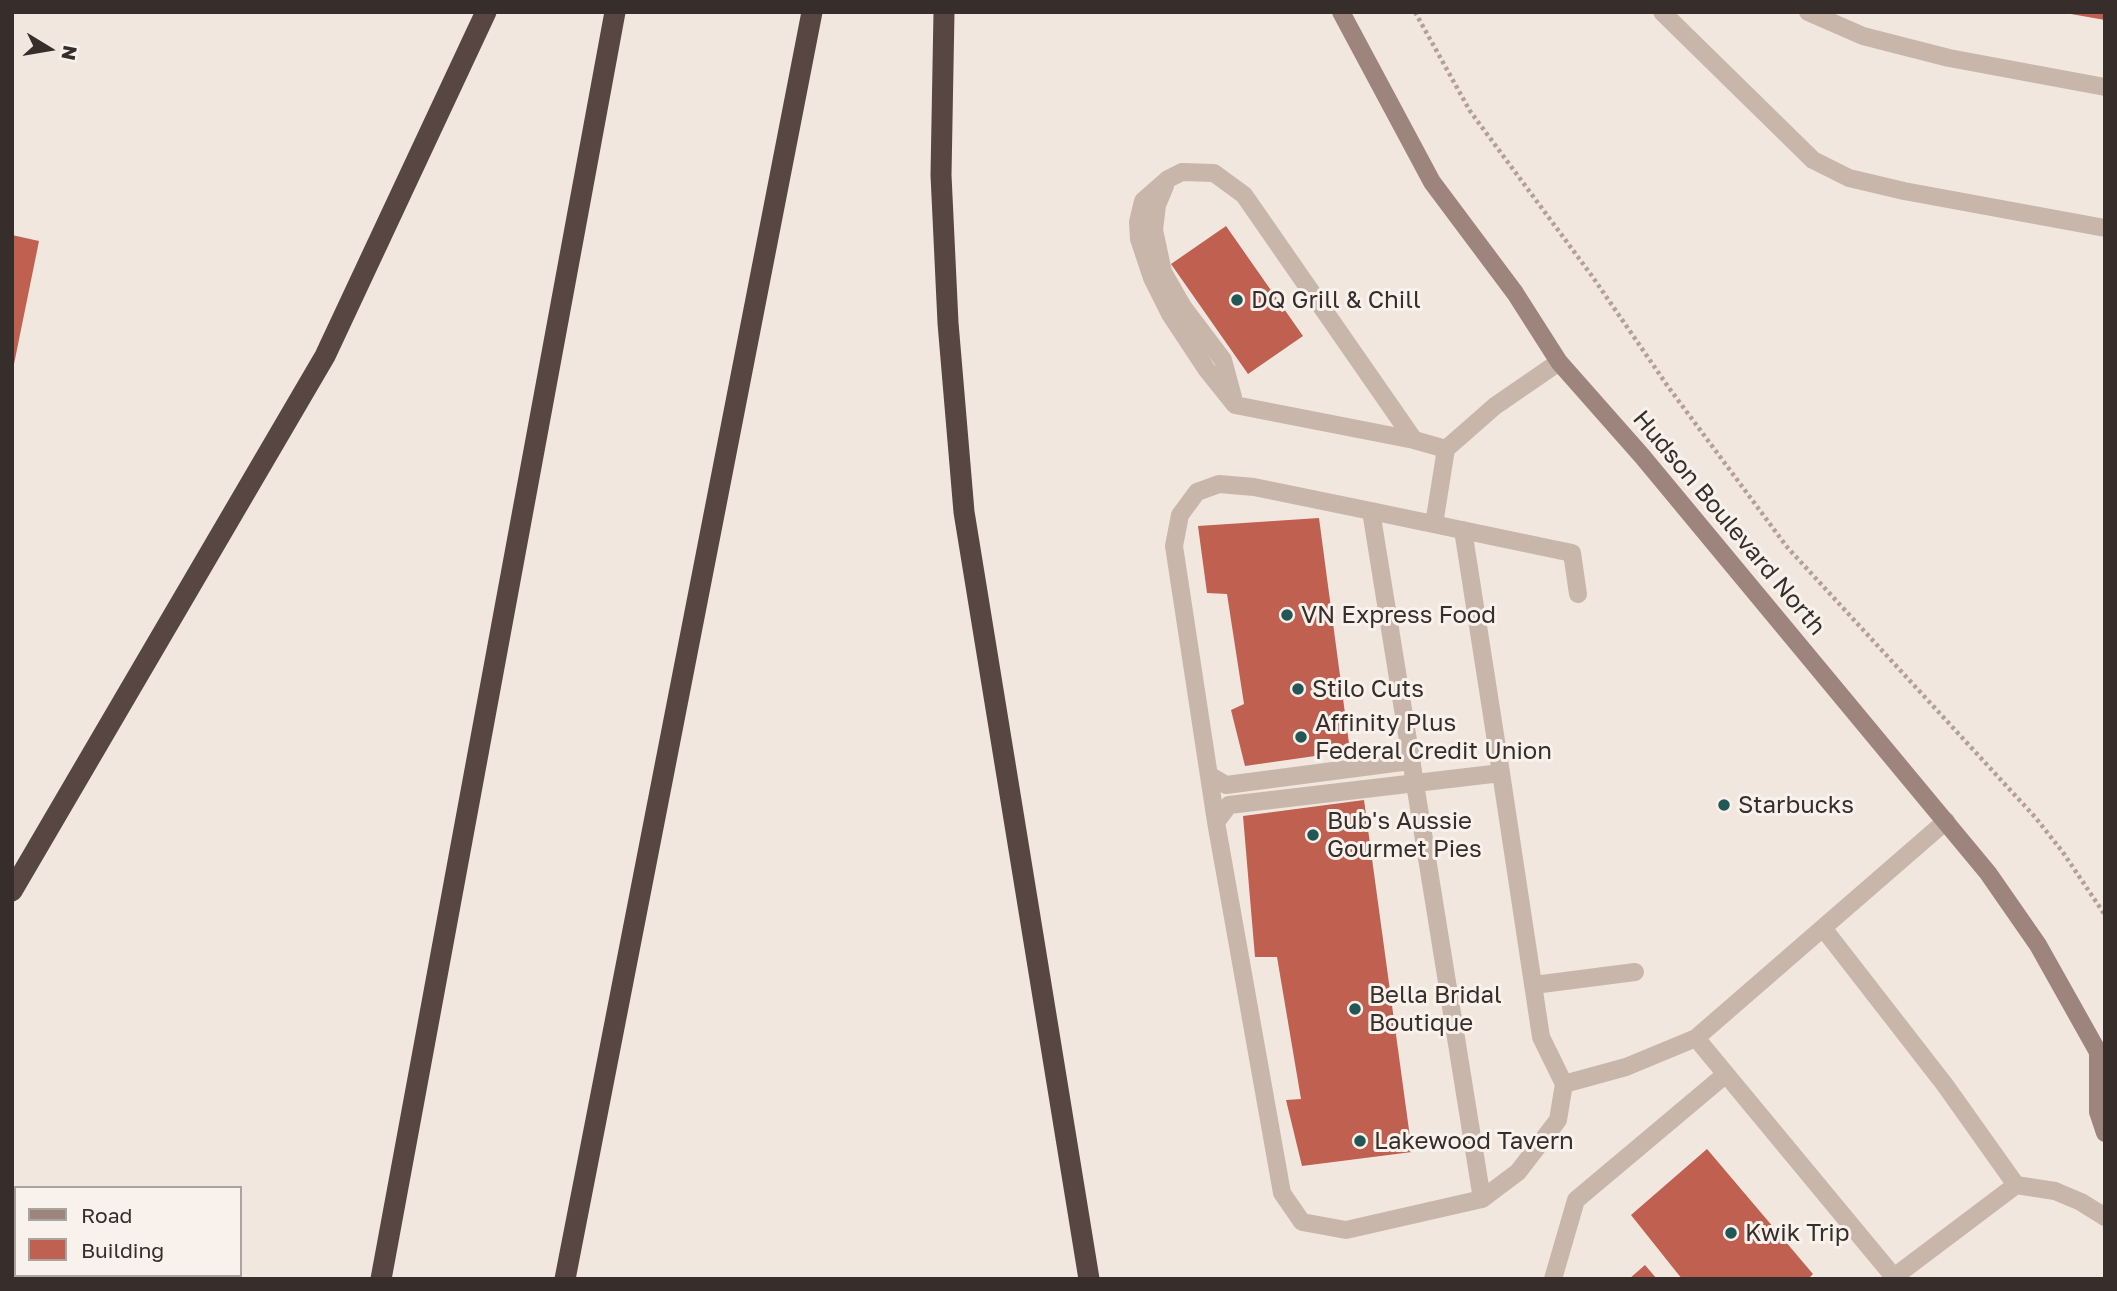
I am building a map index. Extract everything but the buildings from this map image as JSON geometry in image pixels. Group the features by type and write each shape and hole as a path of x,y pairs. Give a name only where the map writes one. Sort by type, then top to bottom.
{"highway":[{"path":"12,891 325,356 486,12"},
{"path":"381,1279 615,12"},
{"path":"565,1279 812,12"},
{"path":"944,12 944,229 948,323 964,512 1088,1279"}],"street":[{"name":"Hudson Boulevard North","path":"1341,12 1432,182 1515,293 1559,362 1634,446 1946,821 1988,873 2038,945 2101,1055 2098,1112 2105,1133"}],"lane":[{"path":"1808,12 1863,36 1949,58 2105,87"},
{"path":"1668,14 1813,160 1849,178 1904,191 2105,228"},
{"path":"1414,440 1244,195 1214,173 1182,172 1168,179 1143,201 1138,222 1139,239 1152,278 1170,314 1207,370 1235,405 1414,440 1446,449"},
{"path":"1434,524 1446,449 1495,405 1559,362"},
{"path":"1463,530 1541,1037 1564,1084 1558,1120 1518,1172 1482,1199 1346,1230 1303,1222 1282,1193 1216,822 1174,546 1180,515 1197,492 1219,484 1254,487 1463,530 1572,553 1578,594"},
{"path":"1371,511 1482,1199"},
{"path":"1209,775 1226,785 1410,761"},
{"path":"1216,822 1229,805 1501,773"},
{"path":"1564,1084 1626,1067 1696,1038 1946,821"},
{"path":"1823,928 1945,1085 2016,1185"},
{"path":"1534,985 1636,971"},
{"path":"1696,1038 1893,1278 2016,1185 2055,1191 2081,1202 2105,1217"},
{"path":"1553,1279 1576,1200 1726,1074"}],"path":[{"path":"1415,12 1470,111 1787,547 2035,817 2062,851 2105,915"}],"place":[{"name":"DQ Grill & Chill","path":"1237,300"},
{"name":"VN Express Food","path":"1287,615"},
{"name":"Stilo Cuts","path":"1298,689"},
{"name":"Affinity Plus Federal Credit Union","path":"1301,737"},
{"name":"Starbucks","path":"1724,805"},
{"name":"Bub's Aussie Gourmet Pies","path":"1313,835"},
{"name":"Bella Bridal Boutique","path":"1355,1009"},
{"name":"Lakewood Tavern","path":"1360,1141"},
{"name":"Kwik Trip","path":"1731,1233"}]}
